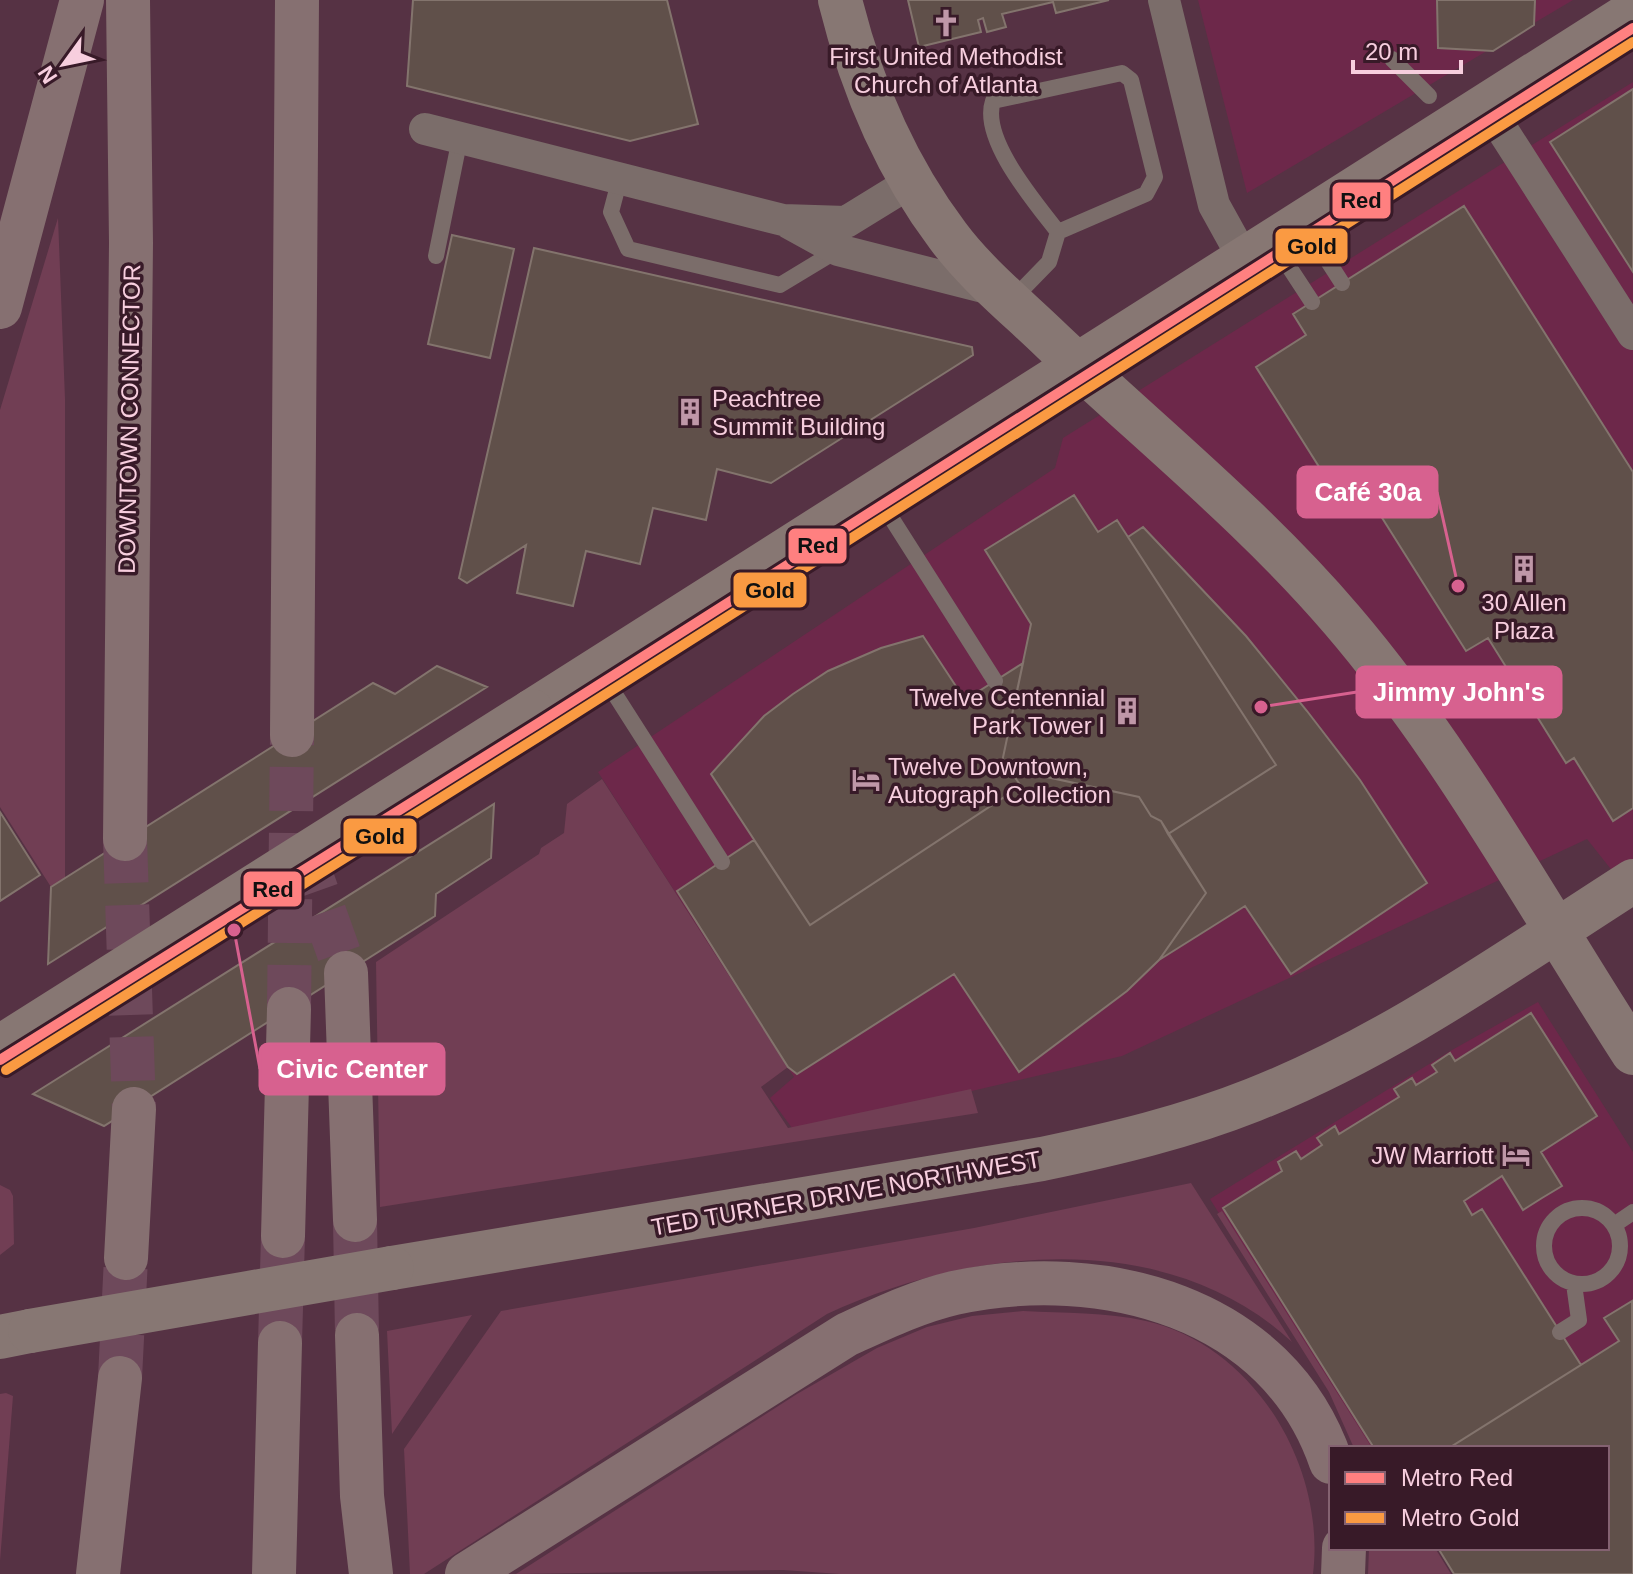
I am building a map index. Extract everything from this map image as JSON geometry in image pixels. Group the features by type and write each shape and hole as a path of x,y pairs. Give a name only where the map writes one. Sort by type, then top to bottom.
{"highway":[{"path":"0,307 82,0"},
{"name":"DOWNTOWN CONNECTOR","path":"125,839 131,243 128,0"},
{"path":"292,735 297,0"},
{"path":"346,973 355,1220"},
{"path":"283,1236 289,1009"},
{"path":"126,1258 134,1109"},
{"path":"467,1574 846,1335 908,1307 954,1293 1011,1285 1097,1286 1139,1294 1233,1333 1272,1364 1305,1404 1329,1458"},
{"path":"357,1335 362,1496 371,1574"},
{"path":"274,1574 280,1343"},
{"path":"98,1574 120,1378"},
{"path":"1343,1574 1344,1550"}],"street":[{"path":"840,0 874,109 911,182 949,238 1079,366 1230,503 1339,617 1432,737 1633,1053"},
{"path":"1164,0 1214,205 1274,242"},
{"path":"0,1047 1079,366 1633,12"},
{"path":"1487,106 1633,334"},
{"path":"425,129 783,220 846,222 911,182"},
{"path":"783,220 838,250 1005,296"},
{"name":"TED TURNER DRIVE NORTHWEST","path":"15,1334 392,1268 925,1181 1121,1142 1254,1099 1306,1076 1430,1009 1633,881"}],"lane":[{"path":"1392,59 1429,96"},
{"path":"1005,296 1049,262 1058,232 1146,194 1153,186 1155,177 1131,80 1122,73 993,101 990,118 1010,168 1058,232"},
{"path":"436,256 460,138"},
{"path":"620,178 611,212 628,249 780,285 838,250"},
{"path":"1274,242 1342,283"},
{"path":"1274,242 1312,302"},
{"path":"876,494 995,681"},
{"path":"599,669 722,862"},
{"path":"1583,1207 1604,1214 1614,1225 1620,1246 1611,1271 1590,1283 1574,1284 1556,1274 1544,1253 1544,1241 1553,1220 1572,1209 1583,1207"},
{"path":"1614,1225 1633,1212"},
{"path":"1560,1332 1579,1320 1574,1284"}],"shaded area":[{"path":"1198,0 1573,0 1247,193"},
{"path":"1633,82 1633,897 1587,839 1122,1056 795,1132 770,1098 794,1077 598,772 1055,468 1063,438"},
{"path":"58,218 65,399 65,878 51,887 0,807 0,410"},
{"path":"602,779 788,1067 761,1087 788,1128 971,1089 978,1113 380,1207 376,962 539,854 541,848 564,833 567,804"},
{"path":"1538,1002 1633,1152 1633,1302 1604,1318 1619,1341 1581,1365 1483,1209 1472,1215 1464,1201 1502,1176 1523,1209 1542,1198 1561,1185 1541,1152 1597,1116 1531,1013 1455,1061 1450,1054 1433,1065 1437,1072 1416,1085 1411,1078 1394,1089 1399,1097 1339,1134 1335,1127 1317,1137 1322,1145 1301,1159 1278,1162 1282,1171 1223,1208 1373,1446 1366,1446 1210,1199 1452,1050"},
{"path":"1191,1183 1292,1342 1242,1305 1187,1279 1128,1264 1066,1259 1004,1263 942,1274 883,1291 827,1314 424,1574 410,1574 404,1449 501,1311 974,1228"},
{"path":"0,1185 10,1190 13,1196 14,1244 0,1255"},
{"path":"1222,1211 1371,1446 1353,1446 1329,1392 1217,1214"},
{"path":"1023,1311 1100,1314 1146,1321 1185,1335 1220,1356 1250,1384 1275,1417 1295,1454 1308,1493 1314,1533 1313,1574 840,1574 783,1570 516,1574 797,1394 877,1348 927,1327 972,1316"},
{"path":"472,1315 392,1434 387,1331"},
{"path":"0,1394 13,1396 0,1561"},
{"path":"1369,1550 1436,1550 1451,1574 1368,1574"}],"building":[{"path":"413,0 667,0 698,124 630,141 407,86"},
{"name":"First United Methodist Church of Atlanta","path":"908,0 1109,0 1056,13 1053,2 1002,14 1006,27 987,32 983,18 978,20 981,32 919,47"},
{"path":"1437,0 1535,0 1534,25 1493,51 1438,48"},
{"path":"1633,89 1633,272 1550,142"},
{"name":"30 Allen Plaza","path":"1464,206 1633,472 1633,808 1613,821 1574,758 1566,763 1488,638 1466,651 1362,486 1340,500 1256,367 1306,335 1293,314"},
{"path":"452,235 514,249 490,358 428,344"},
{"name":"Peachtree Summit Building","path":"534,248 972,347 973,355 771,483 717,469 706,520 653,508 640,564 586,551 573,606 517,593 526,545 467,583 459,578"},
{"name":"Twelve Centennial Park Tower I","path":"1074,495 1098,532 1117,520 1276,765 1168,834 1161,821 1151,816 1139,797 1001,767 1031,624 985,550"},
{"path":"1143,527 1246,636 1307,711 1360,780 1427,883 1291,974 1245,906 1159,960 1206,893 1168,834 1276,765 1128,537"},
{"name":"Twelve Downtown, Autograph Collection","path":"923,636 965,700 1023,663 1001,767 1009,769 1021,786 810,925 711,774 764,716 828,671 881,648"},
{"path":"437,666 487,687 48,964 51,887 373,683 395,694"},
{"path":"1009,769 1139,797 1151,816 1161,821 1206,893 1159,960 1127,991 1019,1072 954,974 797,1074 788,1067 677,891 754,840 810,925 1021,786"},
{"path":"494,804 491,858 436,894 435,916 104,1126 33,1094"},
{"path":"0,812 40,875 0,901"},
{"path":"1531,1013 1597,1116 1541,1152 1562,1186 1523,1210 1502,1176 1464,1201 1472,1215 1482,1209 1581,1365 1452,1446 1373,1446 1223,1208 1282,1171 1278,1162 1296,1151 1301,1159 1322,1145 1317,1138 1335,1126 1339,1134 1399,1097 1394,1089 1412,1078 1416,1085 1437,1072 1432,1065 1450,1053 1455,1061"},
{"path":"1632,1301 1633,1574 1454,1574 1439,1550 1609,1550 1609,1446 1452,1446 1619,1341 1604,1318"}],"tunnel":[{"path":"289,1009 292,735"},
{"path":"125,839 134,1109"},
{"path":"302,850 346,973"},
{"path":"355,1220 357,1335"},
{"path":"280,1343 283,1236"},
{"path":"120,1378 126,1258"}],"metro line":[{"name":"Red","path":"0,1060 537,724 1633,28"},
{"name":"Gold","path":"6,1070 543,734 1633,42"}],"place":[{"name":"First United Methodist Church of Atlanta","path":"946,23"},
{"name":"Peachtree Summit Building","path":"690,412"},
{"name":"30 Allen Plaza","path":"1524,569"},
{"name":"Café 30a","path":"1458,586"},
{"name":"Jimmy John's","path":"1261,707"},
{"name":"Twelve Centennial Park Tower I","path":"1127,711"},
{"name":"Twelve Downtown, Autograph Collection","path":"866,780"},
{"name":"Civic Center","path":"234,930"},
{"name":"JW Marriott","path":"1516,1155"}]}
